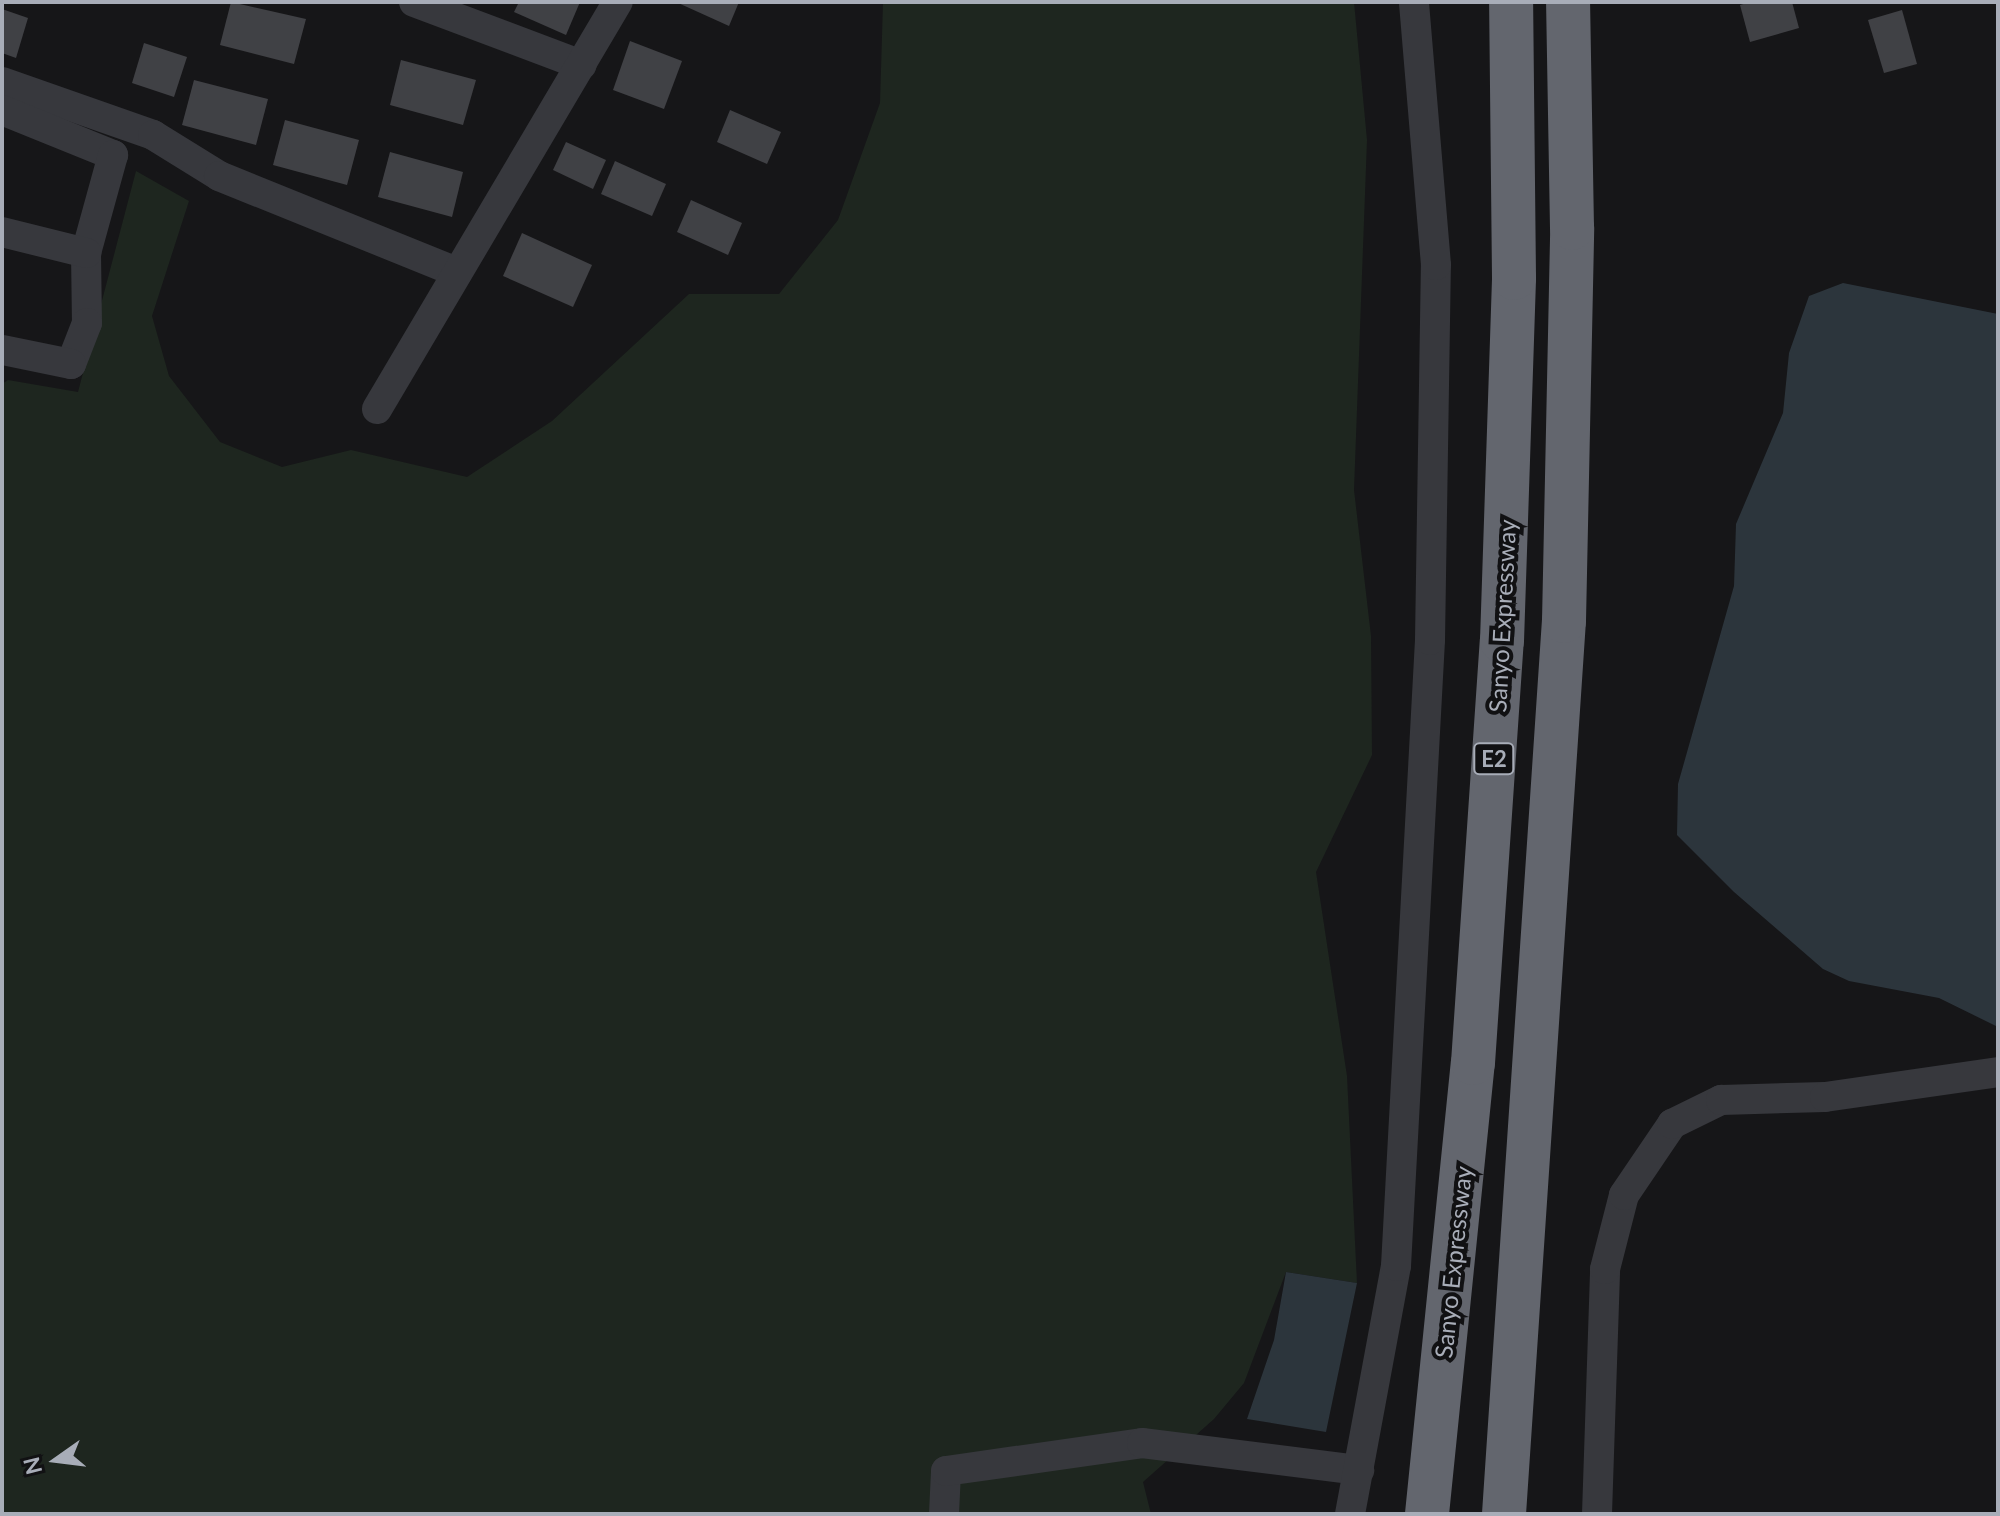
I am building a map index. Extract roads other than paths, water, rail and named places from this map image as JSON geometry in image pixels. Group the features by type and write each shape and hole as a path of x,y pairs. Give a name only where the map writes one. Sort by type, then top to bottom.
{"highway":[{"name":"Sanyo Expressway","path":"1427,1514 1473,1063 1502,641 1514,278 1511,2"},
{"path":"1504,1514 1564,621 1572,228 1568,2"}],"street":[{"path":"414,2 582,65"},
{"path":"377,409 618,2"},
{"path":"1350,1514 1396,1266 1430,640 1436,265 1414,2"},
{"path":"2,82 153,135 219,176 457,272"},
{"path":"2,110 113,155 86,253 87,323 71,364 2,350"},
{"path":"2,232 86,253"},
{"path":"1597,1514 1605,1269 1624,1195 1672,1124 1721,1100 1825,1097 1998,1072"},
{"path":"944,1514 946,1471 1142,1443 1359,1470"}]}
